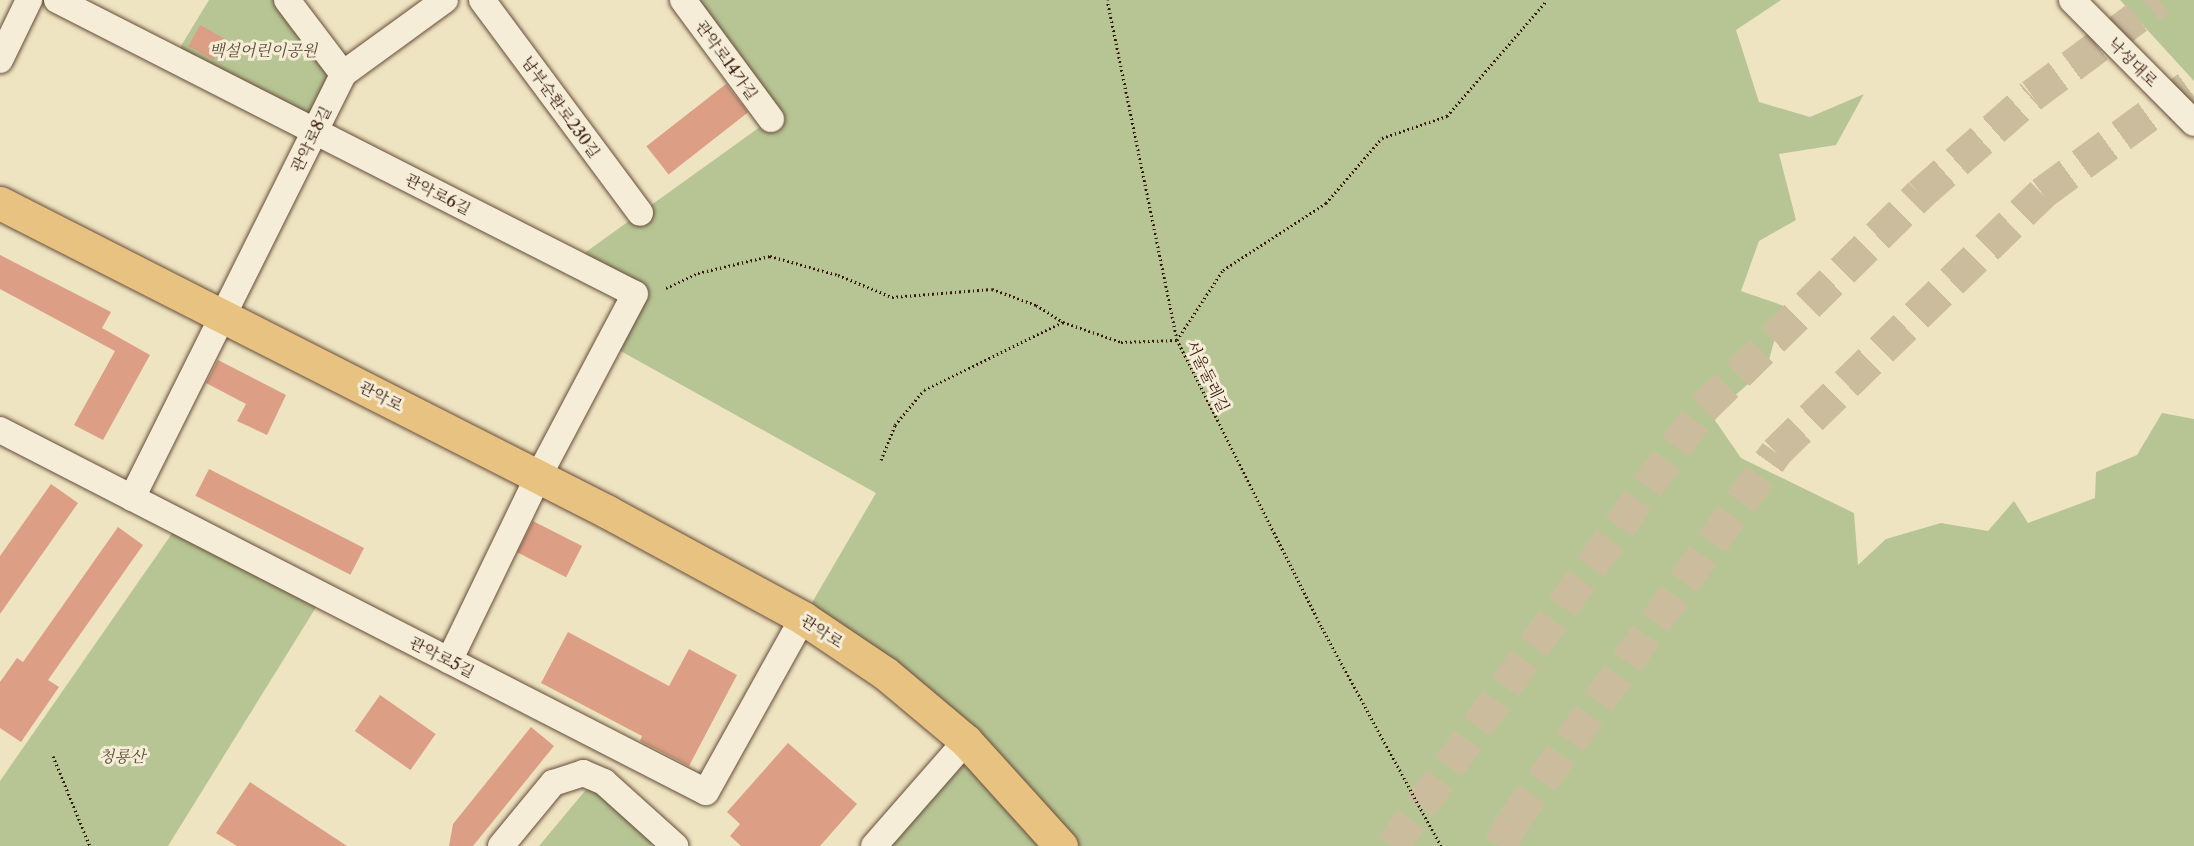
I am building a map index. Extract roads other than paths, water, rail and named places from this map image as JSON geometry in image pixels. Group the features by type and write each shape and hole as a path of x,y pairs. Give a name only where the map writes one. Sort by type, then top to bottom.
{"main road":[{"name":"관악로","path":"0,203 538,477 803,618 885,673 966,741 1061,846"}],"street":[{"path":"0,60 30,0"},
{"name":"관악로6길","path":"57,0 634,294 538,477"},
{"path":"287,0 343,74"},
{"name":"관악로8길","path":"223,316 343,74 445,0"},
{"name":"남부순환로230길","path":"482,0 640,213"},
{"name":"관악로14가길","path":"683,0 771,119"},
{"name":"낙성대로","path":"2072,0 2194,123"},
{"path":"132,498 223,316"},
{"name":"관악로5길","path":"0,430 705,792 803,618"},
{"path":"449,661 538,477"},
{"path":"874,846 966,741"},
{"path":"501,846 553,783 582,773 604,782 675,846"}],"tunnel":[{"path":"1392,846 1703,408 1920,194 2032,95 2160,0"},
{"path":"1500,846 1513,821 1776,452 2042,193 2194,82"}],"park label":[{"name":"백설어린이공원","path":"263,50"},
{"name":"청룡산","path":"122,756"}]}
